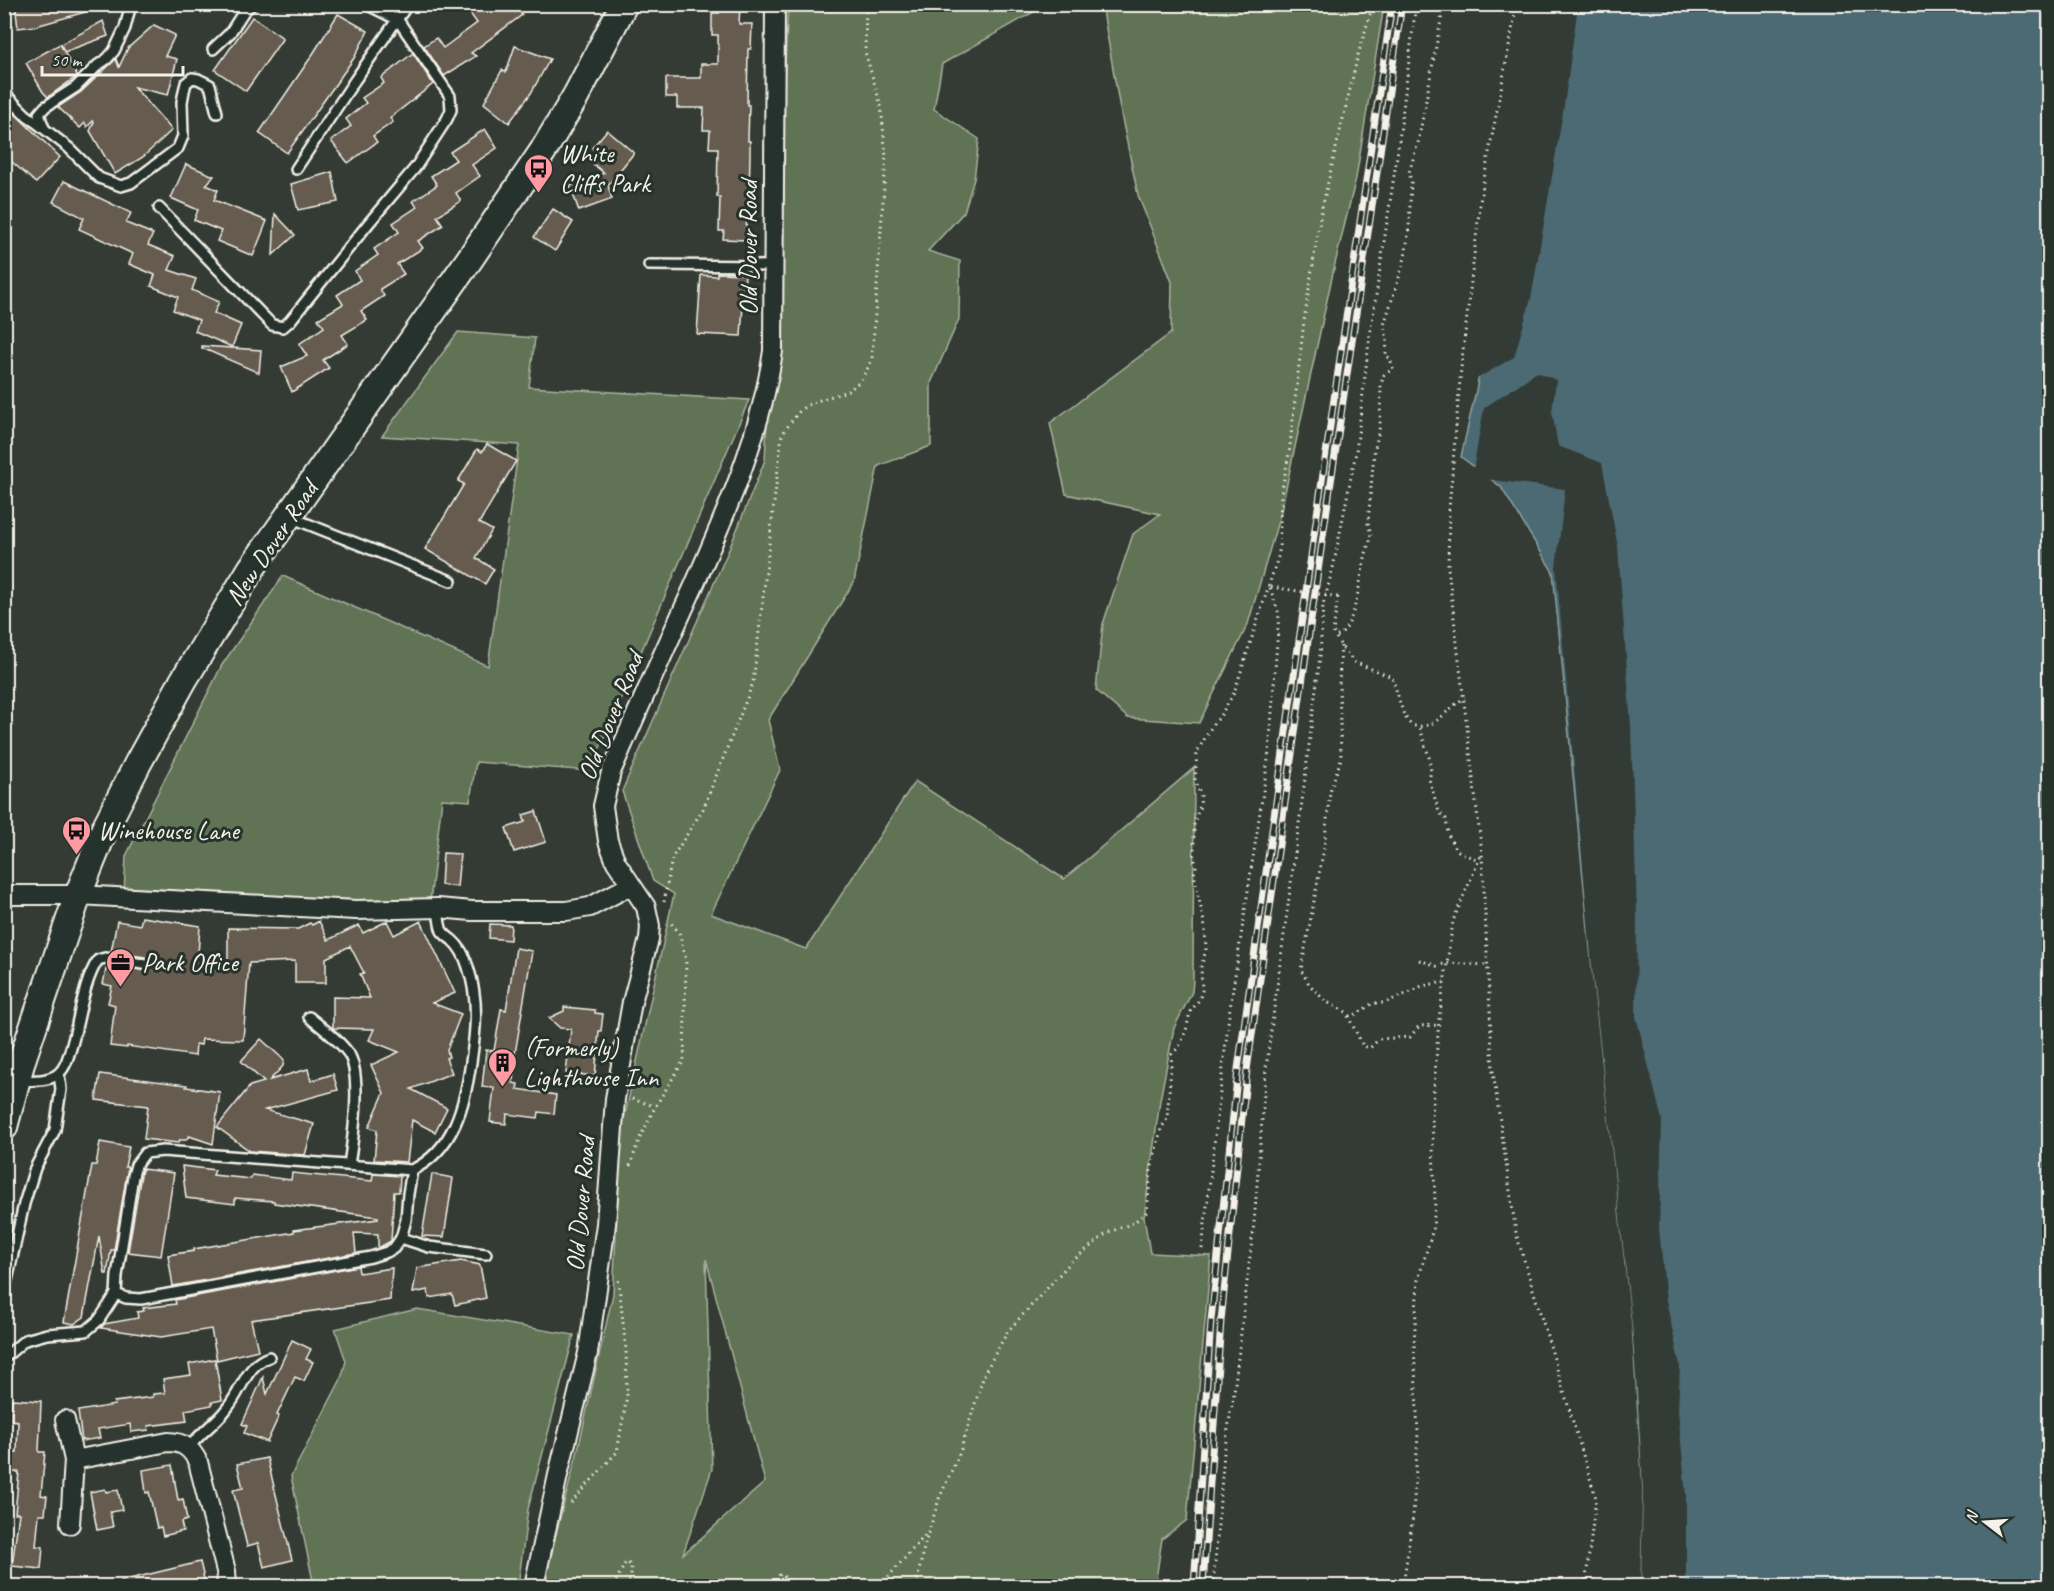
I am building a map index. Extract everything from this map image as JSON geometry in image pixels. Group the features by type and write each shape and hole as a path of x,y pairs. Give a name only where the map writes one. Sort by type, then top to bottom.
{"main road":[{"name":"New Dover Road","path":"4,1127 16,1081 78,895 105,828 172,701 227,605 543,151 576,96 624,4"}],"street":[{"name":"Old Dover Road","path":"534,1587 588,1353 606,1224 615,1099 632,1002 649,939 649,916 640,896 616,862 608,841 603,814 606,787 720,527 761,416 773,351 775,4"},
{"path":"4,895 78,895 356,910 438,908 472,911 566,911 590,907 631,885"},
{"path":"65,1420 74,1460 70,1524"},
{"path":"74,1460 168,1442 177,1442 189,1448 198,1462 226,1570 227,1587"}],"lane":[{"path":"44,128 39,114 45,107 76,87 114,51 125,28 130,4"},
{"path":"213,49 230,33 244,11 252,4"},
{"path":"159,208 272,326 283,327 290,321 415,168 442,128 450,110 450,96 398,20 366,4"},
{"path":"296,169 408,4"},
{"path":"4,93 25,114 69,148 99,178 121,186 131,183 178,148 183,136 184,91 186,83 192,78 210,85 217,113"},
{"path":"649,265 773,266"},
{"path":"288,516 451,581"},
{"path":"4,1358 25,1340 47,1334 79,1332 90,1328 99,1320 116,1294 133,1176 136,1165 146,1153 163,1151 412,1170 434,1155 447,1139 459,1117 466,1094 476,1026 476,995 468,965 462,952 443,932 438,908"},
{"path":"16,1081 51,1078 59,1074 66,1064 89,977 98,960 105,958 143,964"},
{"path":"309,1017 346,1050 353,1064 356,1099 349,1164"},
{"path":"4,1294 35,1168 55,1130 61,1089 59,1074"},
{"path":"116,1294 126,1298 141,1299 371,1257 387,1252 399,1243 401,1238 406,1220 412,1170"},
{"path":"401,1238 429,1247 486,1254"},
{"path":"189,1448 196,1437 229,1407 252,1367 259,1360 268,1357"}],"path":[{"path":"664,902 672,858 703,808 753,683 782,434 804,407 848,391 866,375 872,358 886,157 881,106 865,52 866,4"},
{"path":"916,1587 939,1499 960,1452 984,1372 1008,1331 1070,1263 1107,1233 1133,1223 1147,1212 1151,1170 1161,1129 1167,1119 1172,1054 1179,1047 1191,1012 1202,991 1201,968 1206,950 1205,927 1194,874 1196,866 1194,823 1201,795 1195,782 1197,752 1234,693 1279,554 1281,494 1289,454 1304,321 1321,212 1358,56 1373,4"},
{"path":"1213,1587 1224,1453 1236,1381 1254,1223 1266,1068 1320,656 1323,605 1333,568 1356,452 1416,4"},
{"path":"1337,636 1345,630 1351,615 1371,534 1368,523 1374,453 1380,425 1382,384 1384,375 1393,369 1390,358 1386,356 1387,340 1384,325 1405,258 1409,229 1411,183 1409,172 1418,143 1444,4"},
{"path":"1517,4 1481,195 1461,368 1449,509 1448,568 1482,852 1493,1072 1516,1233 1596,1498 1585,1587"},
{"path":"1270,587 1338,597 1333,632 1354,662 1392,677 1404,716 1411,725 1420,728 1445,716 1451,708 1465,698"},
{"path":"1202,1249 1228,1015 1269,753 1279,614 1270,587"},
{"path":"1341,646 1339,684 1341,759 1330,790 1324,848 1301,970 1316,993 1334,1007 1346,1012 1364,1047 1370,1048 1379,1039 1410,1037 1419,1026 1438,1025"},
{"path":"1420,728 1429,757 1431,772 1429,779 1438,812 1446,819 1448,834 1455,849 1479,860"},
{"path":"1403,1587 1413,1516 1418,1434 1414,1344 1418,1280 1432,1229 1435,1202 1432,1116 1438,1025 1453,921 1482,852"},
{"path":"629,1168 655,1107 684,1060 686,960 679,932 668,920"},
{"path":"1419,960 1437,966 1447,963 1487,965"},
{"path":"1349,1016 1358,1014 1373,1003 1384,1002 1422,986 1444,982"},
{"path":"568,1510 572,1501 617,1452 627,1396 626,1350 617,1269"},
{"path":"880,1587 929,1531"},
{"path":"613,1587 626,1562 631,1565 631,1576 627,1587"},
{"path":"773,1587 780,1574 799,1587"}],"green space":[{"path":"788,5 1046,5 942,64 934,109 979,139 974,179 964,212 928,251 960,261 959,319 931,383 931,446 878,466 854,582 768,720 780,770 711,914 806,949 915,781 1064,879 1194,768 1192,992 1174,1028 1160,1100 1144,1217 1150,1253 1211,1256 1187,1520 1162,1539 1155,1586 542,1586 577,1454 613,1294 621,1133 674,894 653,881 622,791 730,547 765,460","holes":["706,1259 765,1482 683,1554 712,1469"]},
{"path":"1102,5 1384,5 1356,178 1281,511 1248,624 1199,723 1128,718 1096,690 1103,624 1133,534 1160,514 1066,494 1050,423 1171,333 1172,282 1138,195"},
{"path":"458,332 535,338 529,387 749,400 590,771 476,762 470,801 442,799 430,902 124,893 126,856 222,665 283,576 488,666 519,445 382,436"},
{"path":"417,1309 574,1335 528,1509 518,1586 314,1586 291,1476 341,1379 346,1361 335,1329"}],"water":[{"path":"1537,5 2049,5 2049,1586 1641,1586 1643,1490 1632,1325 1593,979 1553,572 1501,487 1461,457 1477,386 1499,228"}],"pier":[{"path":"1534,4 1578,5 1564,106 1531,299 1514,357 1475,380 1496,228"},
{"path":"1537,372 1556,380 1552,412 1558,446 1602,463 1618,547 1631,726 1637,915 1636,1016 1662,1120 1659,1228 1666,1300 1680,1366 1678,1410 1686,1495 1686,1586 1641,1586 1643,1490 1632,1325 1593,979 1556,568 1565,489 1484,479 1473,470 1484,408"}],"building":[{"path":"15,4 96,4 96,9 36,26 18,28"},
{"path":"463,4 515,4 522,15 471,53 476,56 444,76 424,46 436,38 443,48 477,23"},
{"path":"719,4 740,4 739,24 752,24 751,49 748,49 747,105 749,105 750,154 746,240 723,239 724,231 719,231 718,148 709,148 710,130 703,130 704,108 677,108 677,97 666,97 666,78 701,78 701,64 718,64 718,35 712,35 712,13 719,13"},
{"path":"338,14 368,31 354,58 287,153 259,133"},
{"path":"252,17 283,38 246,91 215,70"},
{"path":"103,21 108,36 64,52 61,44"},
{"path":"154,25 175,35 165,56 177,59 168,95 134,87 172,130 143,157 115,174 90,131 94,122 87,127 85,123 80,128 58,107 81,92 116,59 119,67 128,48"},
{"path":"60,44 77,76 48,97 26,63"},
{"path":"515,46 550,59 531,93 509,123 484,103 502,70 506,72"},
{"path":"413,53 433,84 390,118 393,122 373,136 377,142 348,163 331,141 351,126 346,119 366,103 362,98 384,83 381,78"},
{"path":"13,112 60,157 36,183 4,155 4,121"},
{"path":"485,129 497,148 472,165 480,176 456,193 461,201 437,216 443,225 418,241 423,248 397,264 404,274 380,289 384,296 361,311 367,320 342,335 348,344 323,360 329,368 292,392 281,367 307,356 299,344 324,327 318,319 343,304 337,295 360,280 355,271 378,255 374,249 399,232 393,223 417,207 413,201 437,185 431,176 456,160 450,152"},
{"path":"607,130 634,153 608,185 612,199 579,211 570,186 604,173 593,164 601,155 592,148"},
{"path":"186,164 214,176 206,185 218,190 214,200 267,221 253,256 217,241 221,231 194,220 198,210 171,198"},
{"path":"332,172 338,202 298,210 291,184"},
{"path":"64,181 131,213 126,223 153,234 148,245 175,256 169,270 196,279 192,290 219,302 214,313 241,325 232,347 195,331 199,320 173,310 178,297 151,286 155,275 129,264 133,254 79,229 84,218 53,202"},
{"path":"553,209 573,222 555,251 534,237"},
{"path":"275,214 295,235 273,255"},
{"path":"717,273 745,274 741,336 697,334 701,275 717,276"},
{"path":"202,346 261,350 259,373 202,348"},
{"path":"487,444 516,461 479,523 492,530 476,558 494,569 485,584 425,549 464,484 458,481 477,449 482,452"},
{"path":"536,811 546,842 514,852 506,828 525,822 523,815"},
{"path":"443,853 460,854 457,887 441,885"},
{"path":"142,917 200,926 197,969 228,970 228,928 298,929 319,921 328,940 359,925 363,933 387,921 394,935 421,921 455,993 432,1003 461,1014 447,1050 449,1057 446,1058 452,1073 411,1089 447,1108 435,1132 412,1120 407,1162 374,1160 377,1130 369,1127 384,1093 371,1065 399,1052 369,1040 374,1029 333,1028 333,997 370,998 360,974 364,973 350,946 326,958 326,983 295,983 295,961 249,963 243,1040 202,1039 201,1045 196,1044 195,1056 127,1046 127,1048 110,1046 115,1005 108,1003 112,986 103,984 106,969 108,970 109,966 145,970 150,964 145,957 111,952 117,921 140,925"},
{"path":"490,924 511,925 510,940 489,938"},
{"path":"516,948 532,951 515,1054 513,1083 518,1084 517,1089 556,1095 554,1114 539,1112 538,1118 507,1114 506,1124 490,1122 494,1088 482,1087 486,1050 494,1051 501,1009 506,1010"},
{"path":"564,1007 595,1010 595,1013 603,1014 595,1076 566,1073 571,1029 560,1028 549,1018 564,1011"},
{"path":"261,1039 284,1060 283,1066 270,1080 308,1069 311,1081 333,1074 338,1090 265,1110 314,1124 305,1155 250,1151 217,1127 250,1086 264,1082 241,1061"},
{"path":"100,1074 187,1085 186,1087 220,1092 213,1144 189,1136 186,1140 179,1140 178,1143 144,1139 148,1106 96,1100"},
{"path":"100,1142 129,1147 125,1167 128,1167 114,1250 111,1250 107,1274 105,1274 99,1236 84,1317 74,1324 64,1322 92,1165 96,1165"},
{"path":"182,1166 215,1170 213,1175 251,1179 252,1175 291,1180 292,1173 372,1181 373,1174 400,1176 399,1192 394,1192 391,1241 378,1248 378,1234 354,1233 356,1253 173,1286 168,1255 294,1232 294,1230 378,1219 378,1217 274,1203 274,1201 235,1198 235,1204 186,1198"},
{"path":"142,1169 174,1173 161,1256 128,1252"},
{"path":"432,1174 453,1178 444,1237 422,1236"},
{"path":"461,1261 480,1265 486,1298 455,1305 452,1294 429,1298 428,1290 413,1293 417,1268"},
{"path":"358,1266 359,1273 392,1268 390,1300 251,1320 258,1350 217,1360 211,1329 161,1337 101,1328 104,1324 138,1318 137,1312 144,1311 143,1308 176,1304 175,1300"},
{"path":"292,1340 311,1349 306,1359 313,1362 304,1381 295,1377 267,1442 244,1433 247,1426 242,1424 263,1377 267,1394"},
{"path":"215,1359 222,1400 212,1402 212,1405 185,1410 187,1421 148,1426 149,1430 131,1432 130,1424 98,1429 100,1438 82,1441 78,1411 165,1393 163,1379 191,1375 189,1364"},
{"path":"12,1399 41,1401 39,1452 45,1452 41,1495 47,1496 45,1514 39,1514 36,1546 43,1547 41,1569 12,1566 19,1513 15,1513 19,1472 11,1472 13,1452 17,1452 18,1421 11,1420"},
{"path":"267,1458 292,1560 264,1567 258,1543 247,1546 233,1490 243,1488 237,1464"},
{"path":"172,1465 178,1500 183,1499 187,1520 181,1522 183,1531 163,1536 161,1527 157,1528 149,1492 146,1493 143,1470"},
{"path":"105,1489 106,1492 118,1490 122,1510 110,1512 113,1527 97,1530 90,1492"},
{"path":"200,1562 206,1587 122,1587 121,1581"}],"railway":[{"path":"1194,1586 1211,1320 1238,1069 1392,4"},
{"path":"1203,1586 1221,1321 1247,1070 1402,4"}],"place":[{"name":"White Cliffs Park","path":"539,194"},
{"name":"Winehouse Lane","path":"77,856"},
{"name":"Park Office","path":"121,988"},
{"name":"(Formerly) Lighthouse Inn","path":"503,1088"}]}
